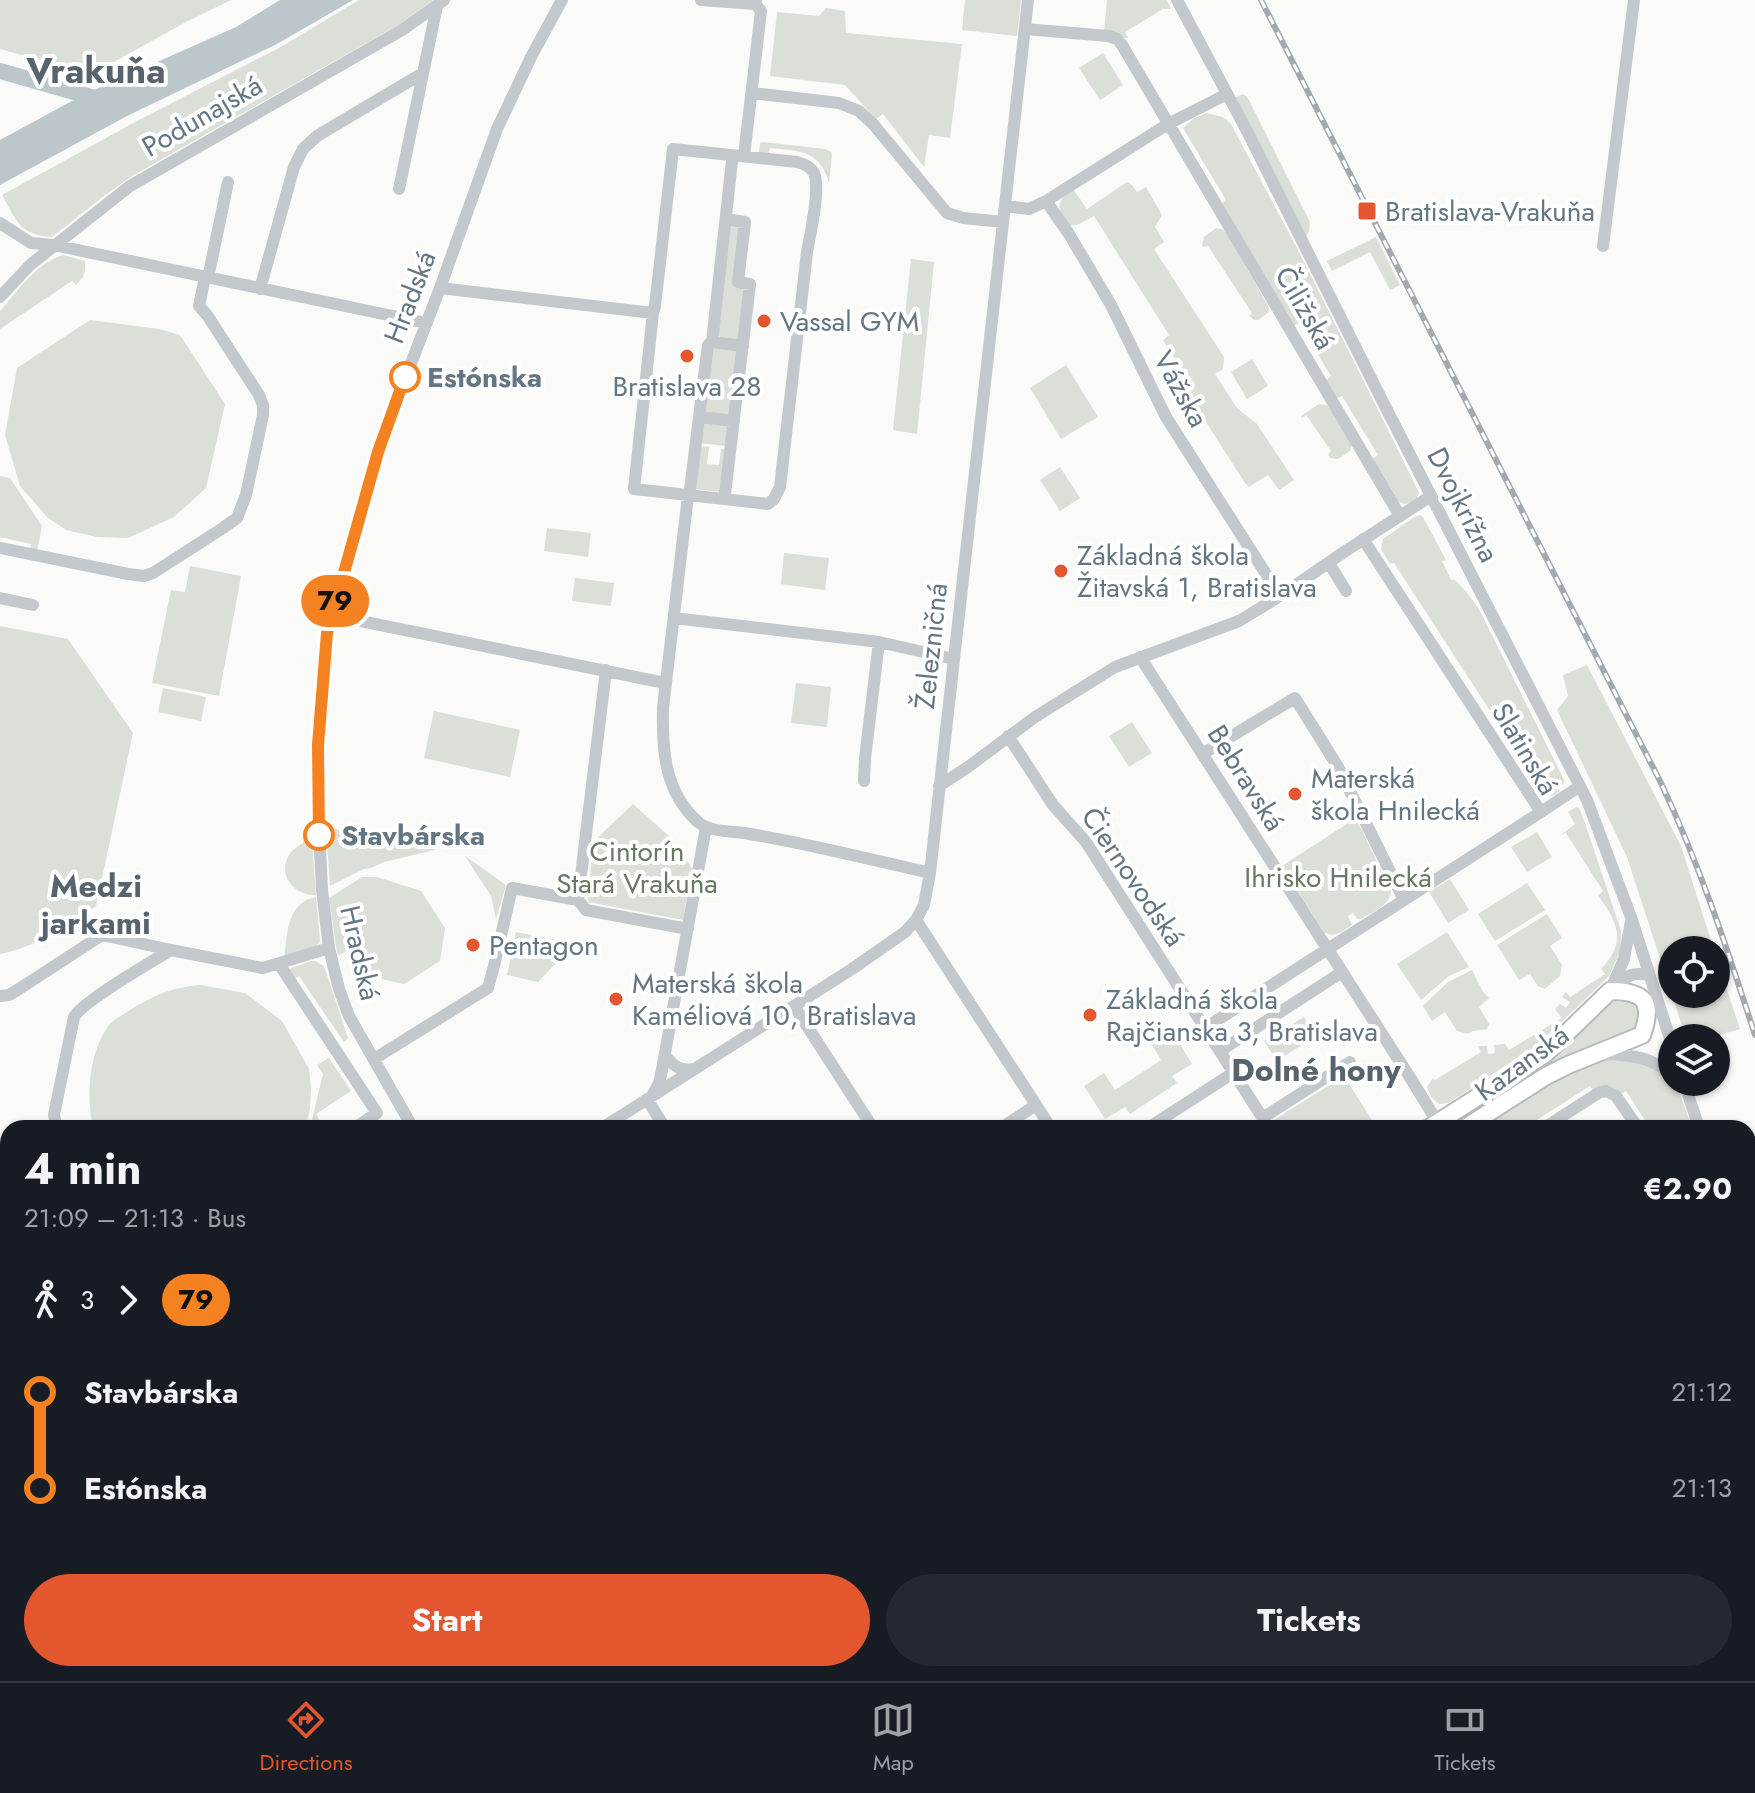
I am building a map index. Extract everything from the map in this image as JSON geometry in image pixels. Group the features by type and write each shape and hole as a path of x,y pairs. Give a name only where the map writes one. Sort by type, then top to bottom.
{"main road":[{"path":"1610,991 1631,992 1643,999 1648,1017 1642,1035"},
{"name":"Kazanská","path":"1445,1120 1545,1054 1610,991"},
{"name":"Kazanská","path":"1477,1120 1546,1076 1642,1035"}],"street":[{"name":"Hradská","path":"408,1120 355,1027 345,1005 329,948 318,823 325,650 331,615 385,431 501,121 562,0"},
{"path":"701,0 756,2 761,11 752,93 726,219 665,683 663,731 666,767 682,803 706,827 930,873"},
{"name":"Železničná","path":"916,920 924,905 930,873 1028,0"},
{"name":"Dvojkrížna","path":"1177,0 1580,786 1631,917 1665,1024"},
{"path":"1603,246 1634,0"},
{"path":"399,189 441,3"},
{"name":"Podunajská","path":"0,297 26,268 130,186 402,30 441,3"},
{"name":"Čiližská","path":"1025,29 1117,39 1400,516"},
{"path":"260,289 291,175 303,149 337,123 423,73"},
{"path":"752,93 839,103 859,111 947,213 1003,222"},
{"path":"1005,206 1029,209 1046,201 1168,124 1227,94"},
{"path":"673,149 738,158 797,162 811,169 816,183 778,494 772,502 765,504 634,489 673,149"},
{"path":"0,548 144,576 164,567 237,518 246,495 263,405 199,306 228,182"},
{"name":"Vážska","path":"1046,201 1111,305 1166,417 1280,596"},
{"path":"725,494 750,284 738,282 745,222 726,219"},
{"path":"0,223 31,243 54,245 426,323"},
{"path":"721,264 740,266"},
{"path":"440,288 653,313"},
{"path":"712,342 743,346"},
{"path":"700,417 734,421"},
{"path":"939,786 1008,736 1115,667 1239,621 1431,496"},
{"name":"Slatinská","path":"1205,1028 1541,812 1363,539"},
{"path":"1329,563 1346,591"},
{"path":"0,598 33,605"},
{"path":"331,615 665,683"},
{"path":"674,618 879,642 954,659"},
{"path":"864,781 879,642"},
{"name":"Bebravská","path":"1140,657 1411,1079 1433,1120"},
{"path":"578,900 606,670"},
{"path":"1202,754 1295,698 1338,767 1404,900"},
{"name":"Čiernovodská","path":"1008,736 1053,805 1086,842 1262,1120"},
{"path":"944,740 951,763 968,767"},
{"path":"1541,812 1580,786"},
{"path":"649,1098 660,1080 706,827"},
{"path":"374,1059 488,988 512,888 578,900 586,910 688,929"},
{"path":"1610,991 1624,959 1631,917"},
{"path":"615,1120 884,947 916,920 1046,1120"},
{"path":"0,996 9,995 102,935 263,968 329,948"},
{"path":"55,1120 76,1013 171,950"},
{"path":"279,964 377,1113 367,1120"},
{"path":"1220,1051 1342,972"},
{"name":"Kazanská","path":"1610,991 1631,974 1649,975"},
{"path":"794,1006 868,1120"},
{"name":"Kazanská","path":"1642,1035 1659,1029 1664,1021"},
{"path":"1597,1053 1640,1057 1658,1065"},
{"path":"665,1055 676,1067 695,1069"},
{"path":"1268,1120 1350,1062"},
{"path":"1160,1120 1233,1073"},
{"path":"1556,1120 1606,1091 1616,1096 1632,1120"},
{"path":"1687,1096 1696,1120"},
{"path":"649,1098 661,1120"},
{"path":"1013,1120 1036,1105"}],"green space":[{"path":"0,0 231,0 92,74 0,49"},
{"path":"359,0 433,0 398,25 132,176 52,237 26,230 16,219 2,195 279,48"},
{"path":"965,0 1021,0 1017,36 962,30"},
{"path":"1107,0 1167,0 1171,9 1163,9 1125,32 1128,38 1123,38 1104,31"},
{"path":"826,8 845,11 846,33 962,44 950,138 929,135 924,167 883,114 876,119 845,85 770,76 777,12 819,16"},
{"path":"1103,53 1123,85 1100,100 1079,68"},
{"path":"1242,94 1249,100 1310,222 1305,237 1235,98"},
{"path":"1207,113 1223,117 1231,124 1405,464 1419,493 1416,500 1405,504 1396,501 1372,459 1378,455 1342,396 1336,399 1325,381 1331,376 1299,323 1293,326 1221,204 1226,200 1183,128 1194,118"},
{"path":"760,143 831,152 829,183 814,158 799,152 770,148 768,155 759,154"},
{"path":"1127,182 1137,192 1146,187 1162,215 1155,227 1164,242 1154,249 1224,357 1223,369 1215,374 1237,408 1257,424 1294,480 1279,490 1268,475 1249,487 1245,483 1181,383 1187,378 1163,340 1169,335 1094,216 1070,226 1062,215 1060,202 1073,189 1087,209"},
{"path":"728,221 743,224 737,285 747,287 726,446 699,443"},
{"path":"1216,228 1225,230 1268,306 1269,312 1258,320 1249,316 1252,313 1208,246 1202,245 1204,237"},
{"path":"1376,237 1400,285 1390,290 1370,252 1332,271 1327,261"},
{"path":"63,255 85,261 84,274 79,282 76,285 72,281 0,329 0,311 36,271"},
{"path":"911,259 934,262 917,434 893,430"},
{"path":"90,320 159,329 180,335 225,404 206,488 174,517 128,538 97,537 66,530 47,517 20,486 5,435 17,368"},
{"path":"1252,359 1268,386 1247,399 1231,372"},
{"path":"1066,365 1098,417 1061,439 1030,388"},
{"path":"1319,404 1329,407 1352,443 1350,451 1338,459 1330,458 1328,454 1331,451 1309,419 1306,415 1301,416"},
{"path":"699,446 709,447 707,464 719,465 721,449 726,449 721,492 694,489"},
{"path":"1060,467 1080,498 1060,511 1040,480"},
{"path":"0,476 10,478 42,526 37,551 30,550 31,544 0,537"},
{"path":"1420,515 1446,560 1442,561 1451,580 1463,588 1482,615 1564,780 1555,795 1542,795 1532,788 1537,783 1394,563 1390,564 1381,549 1383,539"},
{"path":"547,528 591,533 588,557 544,551"},
{"path":"784,553 829,558 825,590 781,584"},
{"path":"190,566 241,576 219,696 152,683 171,590 185,592"},
{"path":"575,578 614,583 611,606 572,601"},
{"path":"0,626 68,639 133,733 96,906 39,941 0,954"},
{"path":"1587,665 1681,846 1710,936 1658,936 1658,952 1627,857 1557,710 1568,696 1563,675"},
{"path":"796,683 831,687 827,727 791,723"},
{"path":"163,688 206,697 201,721 158,712"},
{"path":"434,711 520,730 510,777 424,758"},
{"path":"1132,722 1152,753 1129,767 1109,736"},
{"name":"Cintorín Stará Vrakuňa","path":"633,804 670,837 692,868 683,920 588,902 593,842"},
{"path":"1576,807 1585,823 1621,931 1620,952 1609,976 1538,1045 1448,1103 1439,1104 1427,1087 1433,1078 1435,1080 1481,1052 1478,1046 1487,1046 1488,1054 1495,1053 1494,1045 1505,1044 1509,1050 1562,1018 1555,1009 1560,1004 1566,1008 1570,1002 1562,997 1566,992 1570,997 1605,974 1601,969 1615,949 1617,932 1598,895 1603,891 1566,833 1561,835 1575,824 1568,812"},
{"name":"Ihrisko Hnilecká","path":"1356,818 1391,891 1390,896 1380,908 1361,919 1353,913 1348,916 1352,925 1342,932 1328,934 1282,866"},
{"path":"308,827 311,831 316,895 296,889 286,875 288,857 303,843"},
{"path":"326,827 388,840 390,829 438,839 435,850 384,862 330,886"},
{"path":"1537,832 1552,857 1527,872 1511,847"},
{"path":"465,856 506,885 496,919 491,896"},
{"path":"362,877 377,877 421,891 445,928 440,961 404,984 364,975 348,950 339,955 337,953 329,898"},
{"path":"1450,879 1469,910 1448,923 1429,892"},
{"path":"1527,883 1545,910 1495,941 1478,914"},
{"path":"316,897 320,941 316,946 284,958 294,912 306,900"},
{"path":"1547,914 1562,938 1550,946 1562,965 1560,976 1545,989 1538,986 1530,974 1519,980 1497,945"},
{"path":"516,932 574,944 538,982 507,975"},
{"path":"1447,932 1469,967 1449,976 1421,1000 1397,964"},
{"path":"311,961 324,966 348,1038 344,1042 299,976 293,980 289,969"},
{"path":"1472,970 1489,998 1479,1007 1489,1024 1487,1029 1468,1034 1457,1031 1445,1012 1432,1021 1423,1006 1448,982"},
{"path":"200,985 245,993 282,1021 309,1069 311,1089 307,1120 92,1120 89,1098 91,1072 97,1046 109,1025 155,996"},
{"path":"1622,996 1641,1006 1638,1030 1467,1120 1460,1120 1460,1117 1615,998"},
{"path":"1730,999 1740,1029 1730,1032 1730,1024 1681,1024 1676,1008 1730,1008"},
{"path":"1304,1017 1316,1036 1277,1061 1264,1041"},
{"path":"1172,1031 1192,1064 1172,1076 1177,1083 1130,1114 1125,1107 1105,1119 1084,1086 1104,1073 1115,1090 1161,1060 1151,1043"},
{"path":"329,1058 351,1091 316,1114 319,1120 312,1120 323,1074 317,1065"},
{"path":"1606,1058 1645,1061 1658,1071 1658,1096 1681,1096 1689,1120 1645,1120 1626,1091 1620,1094 1608,1087 1593,1091 1590,1086 1537,1120 1496,1120 1568,1073"},
{"path":"1344,1076 1372,1120 1274,1120"}],"shaded area":[{"path":"280,0 353,0 277,44 127,116 0,185 0,140 83,95 236,27"}],"waterway":[{"path":"0,71 102,100"}],"railway":[{"path":"1261,0 1660,781 1700,874 1755,1035"}],"bus line":[{"name":"79","path":"319,835 318,745 327,633 378,452 405,377"}],"place":[{"name":"Bratislava-Vrakuňa","path":"1367,211"},
{"name":"Vassal GYM","path":"764,321"},
{"name":"Bratislava 28","path":"687,356"},
{"name":"Estónska","path":"405,377"},
{"name":"Základná škola Žitavská 1, Bratislava","path":"1061,571"},
{"name":"Materská škola Hnilecká","path":"1295,794"},
{"name":"Stavbárska","path":"319,835"},
{"name":"Pentagon","path":"473,945"},
{"name":"Materská škola Kaméliová 10, Bratislava","path":"616,999"},
{"name":"Základná škola Rajčianska 3, Bratislava","path":"1090,1015"}],"district":[{"name":"Vrakuňa","path":"96,70"},
{"name":"Medzi jarkami","path":"96,904"},
{"name":"Dolné hony","path":"1316,1070"}]}
